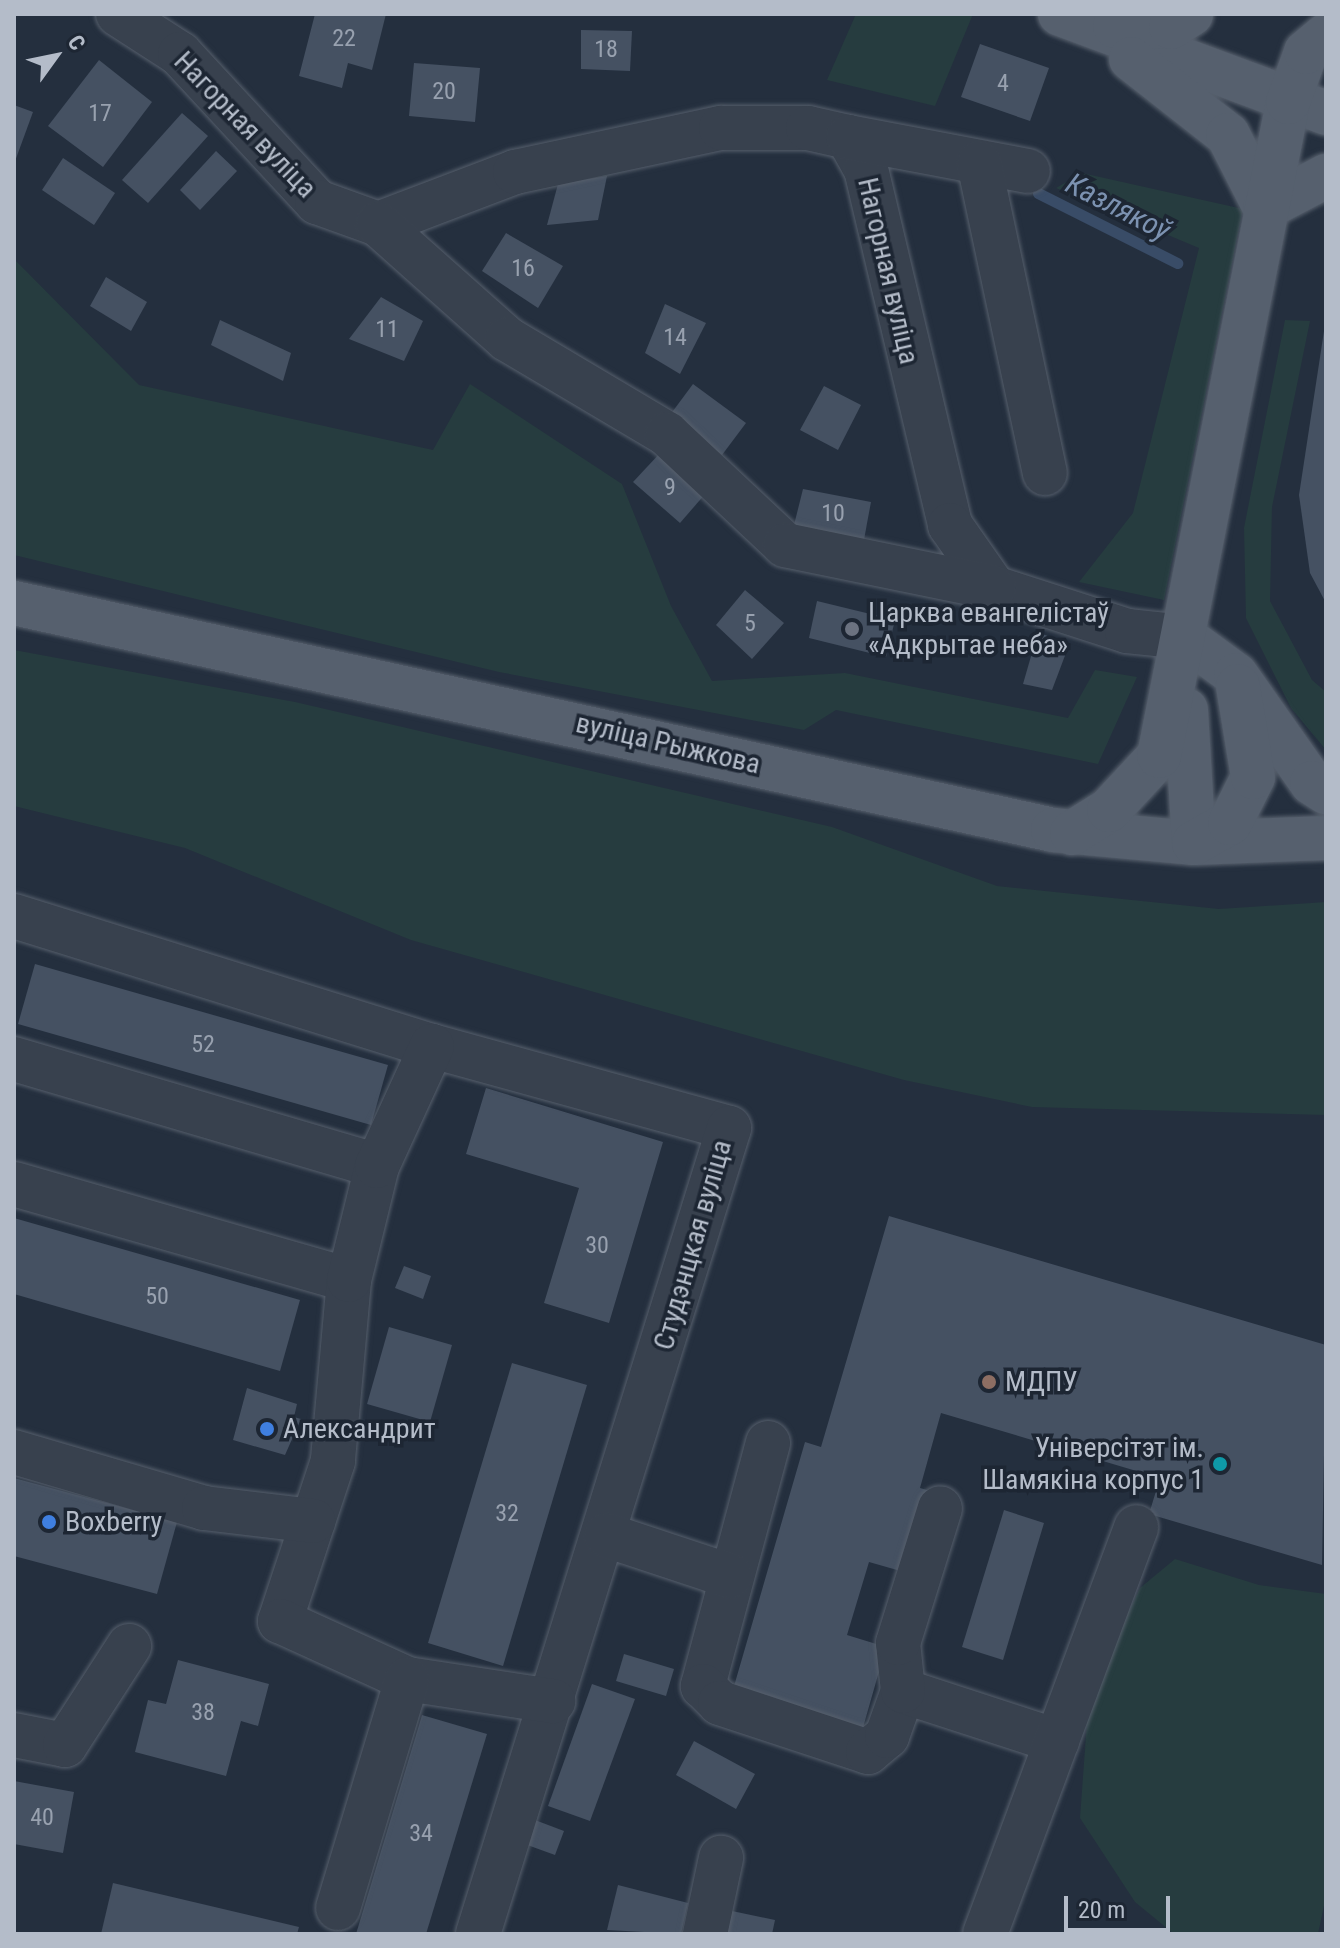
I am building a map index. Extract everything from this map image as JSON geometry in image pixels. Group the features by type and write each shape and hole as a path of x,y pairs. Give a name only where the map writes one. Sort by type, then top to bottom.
{"main road":[{"path":"1072,20 1171,27 1191,14"},
{"path":"1072,20 1307,108"},
{"path":"1072,20 1228,135 1265,208"},
{"path":"1072,833 1109,810 1159,756 1265,208 1307,108 1313,33"},
{"path":"1265,208 1326,176"},
{"name":"вуліца Рыжкова","path":"14,603 1072,833 1194,843 1326,838"},
{"path":"1184,637 1236,675 1312,783 1326,792"},
{"path":"1184,637 1194,843 1230,823 1253,777 1236,675"}],"street":[{"name":"Нагорная вуліца","path":"118,14 180,54 317,202 378,224 507,339 667,434 785,545 994,588 1127,631 1184,637"},
{"path":"378,224 515,172 721,128 808,128 1028,171"},
{"name":"Нагорная вуліца","path":"848,137 866,169 950,525 994,588"},
{"path":"979,163 1045,473"},
{"name":"Студэнцкая вуліца","path":"18,926 729,1128 606,1535 478,1934"},
{"path":"432,1046 377,1166 349,1280 333,1461 280,1621 407,1679 553,1701"},
{"path":"14,1059 377,1166"},
{"path":"14,1184 349,1280"},
{"path":"768,1443 703,1686 720,1703 868,1752 887,1736 903,1691 898,1643 940,1508"},
{"path":"14,1452 204,1508 313,1521"},
{"path":"985,1934 1136,1527"},
{"path":"606,1535 730,1576"},
{"path":"14,1735 65,1745 129,1646"},
{"path":"338,1908 407,1679"},
{"path":"903,1691 1057,1741"},
{"path":"705,1934 721,1858"}],"green space":[{"path":"856,14 973,14 935,106 827,80"},
{"path":"1082,173 1243,209 1164,600 1079,582 1133,513 1199,248 1056,188"},
{"path":"14,259 139,385 433,450 470,384 622,484 671,606 712,681 845,673 1068,718 1095,670 1137,677 1098,764 836,710 804,730 499,672 14,555"},
{"path":"1285,320 1310,321 1272,507 1270,601 1312,680 1326,692 1326,750 1291,708 1246,618 1244,528"},
{"path":"14,650 295,702 832,827 997,886 1219,909 1326,902 1326,1115 1032,1107 904,1080 411,940 185,848 14,806"},
{"path":"1175,1559 1259,1585 1326,1594 1326,1896 1318,1934 1174,1934 1135,1902 1080,1818 1089,1694 1140,1588"}],"building":[{"path":"315,14 386,14 372,70 348,63 342,88 299,76"},
{"path":"581,30 632,31 630,71 581,69"},
{"path":"980,44 1049,68 1030,121 961,97"},
{"path":"99,60 152,102 103,167 48,126"},
{"path":"414,63 480,68 475,122 409,116"},
{"path":"14,105 33,112 14,164"},
{"path":"182,113 208,136 148,203 122,180"},
{"path":"216,151 237,171 200,210 180,190"},
{"path":"63,158 115,193 94,225 42,190"},
{"path":"607,176 598,220 547,225 558,184"},
{"path":"506,233 563,266 538,308 482,271"},
{"path":"106,277 147,302 131,331 90,306"},
{"path":"381,297 423,321 404,361 349,339"},
{"path":"665,304 706,323 680,374 645,353"},
{"path":"220,320 291,353 283,381 211,345"},
{"path":"1324,331 1326,603 1310,573 1299,495"},
{"path":"693,384 746,423 722,455 670,415"},
{"path":"824,386 861,405 838,450 800,430"},
{"path":"661,452 706,493 680,523 633,482"},
{"path":"803,489 871,502 863,545 794,525"},
{"path":"745,590 784,623 752,659 716,625"},
{"name":"Царква евангелістаў «Адкрытае неба»","path":"817,601 895,620 886,657 809,638"},
{"path":"1038,632 1069,645 1052,690 1023,684"},
{"path":"35,964 388,1065 371,1125 18,1024"},
{"path":"486,1088 663,1142 609,1323 544,1303 579,1188 466,1154"},
{"name":"Універсітэт ім. Шамякіна корпус 1","path":"889,1216 1326,1345 1322,1565 1149,1514 1160,1478 941,1413 920,1488 934,1492 911,1574 869,1562 847,1635 886,1647 862,1731 732,1693 805,1442 821,1447"},
{"path":"14,1218 300,1300 280,1371 14,1294"},
{"path":"404,1266 431,1276 423,1299 395,1288"},
{"path":"389,1327 452,1345 430,1422 367,1404"},
{"path":"512,1363 587,1385 503,1666 428,1643"},
{"name":"Александрит","path":"247,1388 297,1404 294,1417 301,1419 285,1455 233,1440"},
{"path":"14,1478 177,1522 157,1594 14,1556"},
{"path":"1004,1510 1044,1523 1003,1660 962,1647"},
{"path":"624,1654 674,1669 666,1696 616,1681"},
{"path":"178,1660 269,1684 258,1726 241,1721 226,1776 135,1752 148,1700 166,1704"},
{"path":"592,1684 635,1699 590,1821 548,1806"},
{"path":"422,1715 487,1734 426,1934 356,1934"},
{"path":"694,1741 755,1774 736,1809 676,1775"},
{"path":"14,1781 74,1792 63,1853 14,1844"},
{"path":"527,1817 564,1831 555,1855 519,1842"},
{"path":"113,1883 299,1927 297,1934 101,1934"},
{"path":"618,1885 688,1903 681,1934 607,1930"},
{"path":"732,1911 775,1920 772,1934 727,1934"}],"waterway":[{"name":"Казлякоў","path":"1038,193 1177,263"}],"place":[{"name":"Царква евангелістаў «Адкрытае неба»","path":"852,629"},
{"name":"МДПУ","path":"989,1382"},
{"name":"Александрит","path":"267,1429"},
{"name":"Універсітэт ім. Шамякіна корпус 1","path":"1220,1464"},
{"name":"Boxberry","path":"49,1522"}]}
